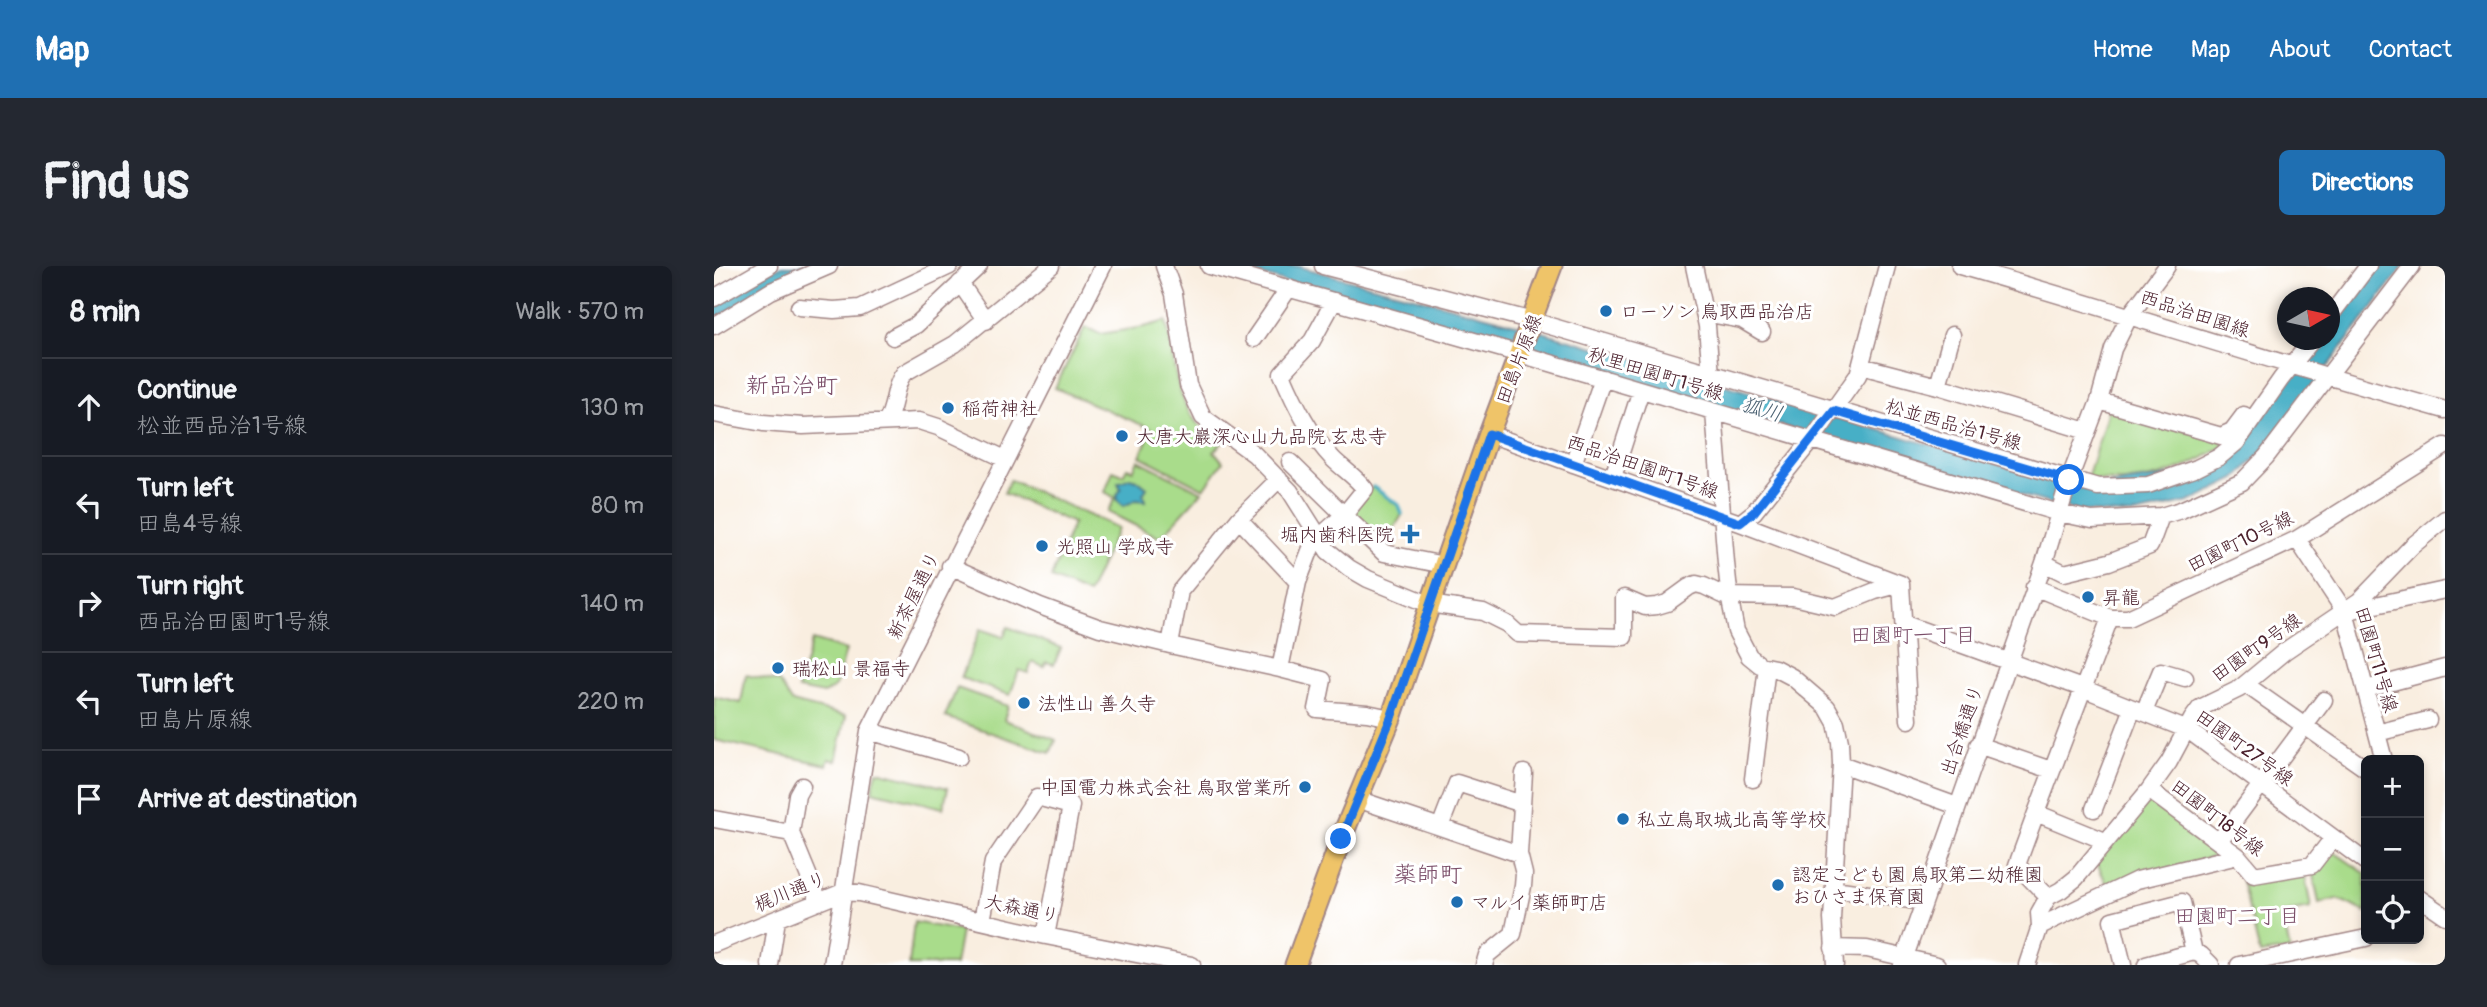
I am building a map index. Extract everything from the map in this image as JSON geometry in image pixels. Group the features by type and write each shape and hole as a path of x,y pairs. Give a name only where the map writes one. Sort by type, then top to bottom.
{"main road":[{"name":"田島片原線","path":"1295,965 1357,799 1391,718 1489,434 1552,266"}],"street":[{"path":"714,298 769,266"},
{"path":"714,326 771,291 829,266"},
{"path":"799,307 834,310 860,308 950,266"},
{"path":"893,337 916,325 961,276 979,266"},
{"path":"886,422 892,412 899,380 904,373 938,356 986,321 1051,266"},
{"name":"新茶屋通り","path":"832,965 869,731 1103,266"},
{"path":"1164,266 1174,294 1188,385 1203,417 1254,454 1279,479 1290,491 1328,551 1349,568 1429,604 1483,612 1507,624 1518,634 1624,637 1624,598 1645,607 1657,606 1667,603 1689,586 1696,584 1729,597 1793,597 1835,607 1901,584 1909,720"},
{"name":"秋里田園町1号線","path":"1209,266 1313,293 2092,520 2161,516 2181,510 2242,482 2266,457 2412,266"},
{"path":"1694,266 1704,313 1710,375"},
{"path":"1740,523 1754,512 1833,412 1858,375 1887,266"},
{"name":"西品治田園線","path":"1960,266 2130,315 2289,371 2326,377"},
{"path":"2069,481 2099,401 2113,349 2130,315 2167,266"},
{"path":"2340,302 2368,266"},
{"path":"1313,293 1320,267"},
{"name":"松並西品治1号線","path":"1320,267 1532,323 2069,481 2098,487 2148,485 2197,468 2219,457 2237,442 2305,350"},
{"path":"961,276 986,321"},
{"path":"1254,339 1289,288"},
{"path":"1280,669 1298,582 1313,543 1344,515 1365,489 1318,439 1296,407 1282,374 1311,341 1334,301"},
{"path":"1704,313 1742,320 1762,332"},
{"path":"1938,386 1952,335"},
{"path":"1861,366 1938,386 2087,432"},
{"path":"2099,401 2221,436 2232,431 2270,381 2289,371"},
{"path":"2326,377 2445,410"},
{"path":"1573,464 1603,378"},
{"path":"1613,477 1641,390"},
{"path":"1714,412 1729,597 1737,631 1749,656 1759,665 1792,677 1827,708 1836,723 1841,764 1834,889 1835,965"},
{"path":"714,414 763,424 803,426 908,420 928,423 1005,459"},
{"name":"西品治田園町1号線","path":"1489,434 1721,516 1901,584"},
{"name":"田園町10号線","path":"2110,618 2128,618 2297,539 2445,446"},
{"path":"1290,462 1384,553 1444,565"},
{"path":"1170,645 1180,591 1239,519 1279,479"},
{"name":"出合橋通り","path":"1904,961 2044,563 2069,481"},
{"path":"2044,563 2064,573 2109,562 2150,546 2161,516"},
{"path":"1239,519 1298,582"},
{"name":"田園町9号線","path":"2048,897 2076,878 2149,790 2169,762 2200,708 2245,684 2285,651 2359,601 2412,546 2445,519"},
{"name":"田園町11号線","path":"2297,539 2344,612 2383,755"},
{"path":"950,566 1040,606 1100,628 1323,680 1317,709 1391,718"},
{"path":"2027,965 2040,926 2039,913 2048,897 2017,864 2110,618 2034,587"},
{"path":"2344,612 2445,590"},
{"name":"田園町27号線","path":"1905,624 2082,688 2188,730 2361,858"},
{"path":"1753,779 1767,667"},
{"path":"2366,689 2445,668"},
{"path":"2094,809 2139,710 2161,671 2185,678"},
{"path":"2245,684 2361,766"},
{"path":"2219,841 2324,700"},
{"path":"2377,733 2428,720"},
{"path":"869,731 959,757"},
{"path":"1978,746 2051,770"},
{"path":"1841,764 1957,806"},
{"path":"1484,965 1487,955 1513,934 1523,886 1524,874 1519,854 1524,773"},
{"path":"1440,828 1457,783 1522,804"},
{"path":"802,786 797,795 791,833 819,901"},
{"name":"田園町18号線","path":"2149,790 2238,856 2254,874 2312,864 2333,838"},
{"path":"982,921 993,862 1037,797 1071,806 1046,936"},
{"path":"1357,799 1519,854"},
{"path":"2036,813 2105,841"},
{"path":"714,819 791,833"},
{"path":"2040,926 2137,880 2238,856"},
{"path":"1834,889 1924,902"},
{"name":"梶川通り","path":"714,944 843,892"},
{"name":"大森通り","path":"843,892 859,893 1046,936 1192,965"},
{"path":"2424,901 2445,916"},
{"path":"2123,965 2112,920 2182,902 2194,952"},
{"path":"770,965 777,919"},
{"path":"2239,965 2361,939"},
{"path":"1833,948 1867,949 1904,961 1937,965"},
{"path":"2146,965 2194,952 2211,965"}],"green space":[{"path":"1166,321 1177,379 1187,407 1204,430 1223,442 1214,451 1223,462 1204,489 1140,456 1152,429 1055,388 1085,327 1100,334"},
{"path":"2109,407 2228,443 2192,464 2166,474 2139,480 2087,479"},
{"path":"1138,460 1202,492 1160,538 1108,512 1115,498 1105,492 1113,471 1123,475 1127,468 1133,470"},
{"path":"1010,480 1118,528 1088,594 1051,578 1073,523 1004,493"},
{"path":"1372,487 1398,506 1402,515 1383,547 1350,514"},
{"path":"1008,627 1061,648 1054,664 1046,662 1044,667 1032,662 1028,673 1019,670 1010,695 961,678 980,629 1003,637"},
{"path":"812,640 846,650 836,686 824,694 798,689"},
{"path":"746,675 779,682 792,702 846,716 836,761 829,759 827,765 714,740 714,697 741,703"},
{"path":"957,688 1008,706 1004,720 1056,740 1050,753 945,717"},
{"path":"877,771 948,788 943,808 872,791"},
{"path":"2149,795 2226,852 2109,889 2095,859"},
{"path":"2327,852 2334,852 2361,871 2361,910 2338,899 2319,903 2312,871"},
{"path":"2304,871 2311,908 2282,913 2290,950 2260,954 2242,881"},
{"path":"914,922 961,931 955,965 909,965"}],"water":[{"path":"782,266 812,266 714,319 714,304 751,280"},
{"name":"狐川","path":"1230,266 1297,266 1498,319 2082,489 2203,471 2310,350 2340,350 2340,313 2375,266 2404,266 2267,446 2236,479 2189,502 2131,515 2076,511"},
{"path":"1130,478 1147,488 1143,494 1145,501 1136,500 1124,506 1117,500 1121,489 1118,483"}],"waterway":[{"path":"1373,487 1399,505 1402,514"}],"place":[{"name":"ローソン 鳥取西品治店","path":"1606,311"},
{"name":"稲荷神社","path":"948,408"},
{"name":"大唐大巖深心山九品院 玄忠寺","path":"1122,436"},
{"name":"堀内歯科医院","path":"1410,534"},
{"name":"光照山 学成寺","path":"1042,546"},
{"name":"昇龍","path":"2088,597"},
{"name":"瑞松山 景福寺","path":"778,668"},
{"name":"法性山 善久寺","path":"1024,703"},
{"name":"中国電力株式会社 鳥取営業所","path":"1305,787"},
{"name":"私立鳥取城北高等学校","path":"1623,819"},
{"name":"認定こども園 鳥取第二幼稚園 おひさま保育園","path":"1778,885"},
{"name":"マルイ 薬師町店","path":"1457,902"}],"district":[{"name":"新品治町","path":"792,385"},
{"name":"田園町一丁目","path":"1913,635"},
{"name":"薬師町","path":"1428,874"},
{"name":"田園町二丁目","path":"2237,916"}],"route":[{"path":"1341,839 1391,718 1489,434 1740,523 1754,512 1834,411 2069,480"}]}
